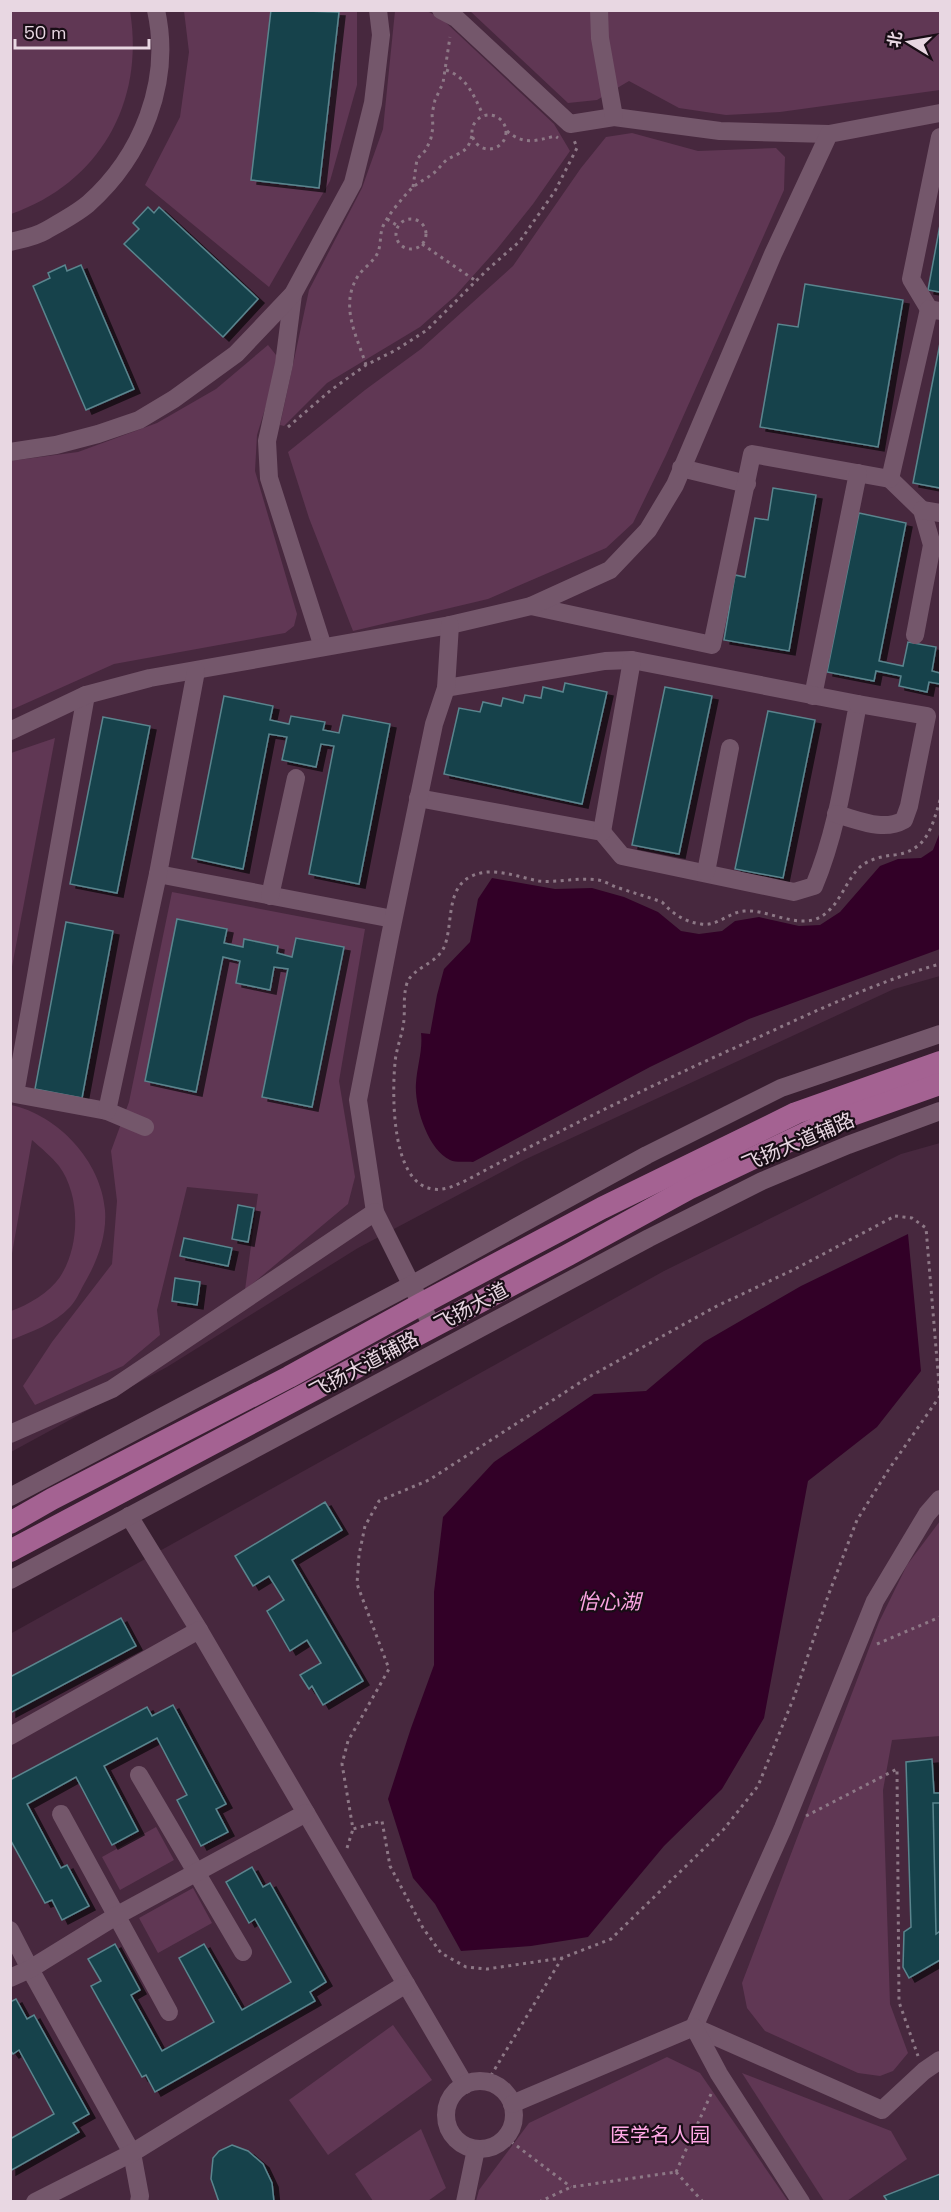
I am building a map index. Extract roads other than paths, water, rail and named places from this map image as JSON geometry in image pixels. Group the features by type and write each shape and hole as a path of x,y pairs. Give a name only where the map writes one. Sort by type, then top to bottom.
{"main road":[{"name":"飞扬大道","path":"10,1523 289,1377 416,1294 602,1208 796,1113 940,1062"},
{"name":"飞扬大道","path":"10,1551 433,1328 688,1190 821,1126 940,1084"}],"street":[{"path":"10,242 43,232 87,205 121,169 146,126 159,78 160,29 156,10"},
{"path":"10,453 77,440 139,420 174,399 236,354 293,294 353,183 373,103 381,35 378,10"},
{"path":"599,10 600,38 614,117"},
{"path":"449,14 572,132 614,117 720,131 829,134 940,113"},
{"path":"10,731 86,695 150,678 450,625 531,606 610,570 648,530 675,485 772,254 829,134"},
{"path":"890,479 934,310 911,279 940,137"},
{"path":"293,294 284,364 267,441 269,478 323,647"},
{"path":"531,606 712,645 752,454 890,479 931,511 932,545 915,635"},
{"path":"681,468 747,484"},
{"path":"813,696 858,473"},
{"path":"433,1328 375,1212 358,1100 418,798 434,724 446,688 450,625"},
{"path":"602,832 632,660"},
{"path":"446,688 605,661 632,660 927,717 912,795 904,820 894,825 882,826 836,814"},
{"path":"107,1111 158,874 196,670"},
{"path":"86,695 15,1094 107,1111 145,1127"},
{"path":"418,798 602,832 622,856 794,892 814,886 821,870 836,814 858,705"},
{"path":"706,872 730,748"},
{"path":"270,896 296,778"},
{"path":"158,874 393,919"},
{"path":"10,1497 203,1394 416,1294 647,1155 782,1088 940,1034"},
{"name":"飞扬大道辅路","path":"13,1577 649,1238 762,1181 848,1145 940,1111"},
{"path":"762,1181 821,1126"},
{"path":"602,1208 647,1155"},
{"path":"10,1434 112,1389 375,1212"},
{"path":"568,1256 649,1238"},
{"path":"203,1394 289,1377"},
{"path":"198,1480 253,1423"},
{"path":"52,1499 91,1455"},
{"path":"512,2104 694,2027 783,1828 875,1601 927,1514 940,1498"},
{"path":"129,1516 199,1630 465,2085"},
{"path":"10,1736 199,1630"},
{"path":"139,1774 243,1952"},
{"path":"10,1978 30,1969 116,1916 306,1813"},
{"path":"61,1814 169,2012"},
{"path":"10,1930 132,2153 140,2196 139,2202"},
{"path":"35,2202 132,2153 406,1984"},
{"path":"694,2027 882,2109 924,2071 940,2060"},
{"path":"694,2027 720,2074 801,2202"},
{"path":"487,2082 498,2086 507,2094 514,2116 511,2128 496,2145 476,2149 466,2146 457,2140 447,2122 449,2102 455,2092 465,2085 487,2082"},
{"path":"465,2202 476,2149"}],"water":[{"path":"940,832 940,949 749,1019 650,1067 473,1162 450,1160 435,1147 424,1126 417,1103 421,1033 430,1034 444,969 470,942 478,899 492,878 555,889 592,888 624,897 658,912 681,931 699,934 722,931 735,921 759,917 799,926 820,925 840,912 880,866 898,859 921,858 933,850"},
{"name":"怡心湖","path":"908,1234 921,1371 877,1427 808,1481 764,1718 722,1789 664,1846 588,1937 531,1946 461,1951 435,1904 413,1878 388,1799 434,1665 434,1592 443,1517 494,1462 594,1394 646,1391 704,1342 801,1286"}],"park label":[{"name":"医学名人园","path":"660,2135"}]}
